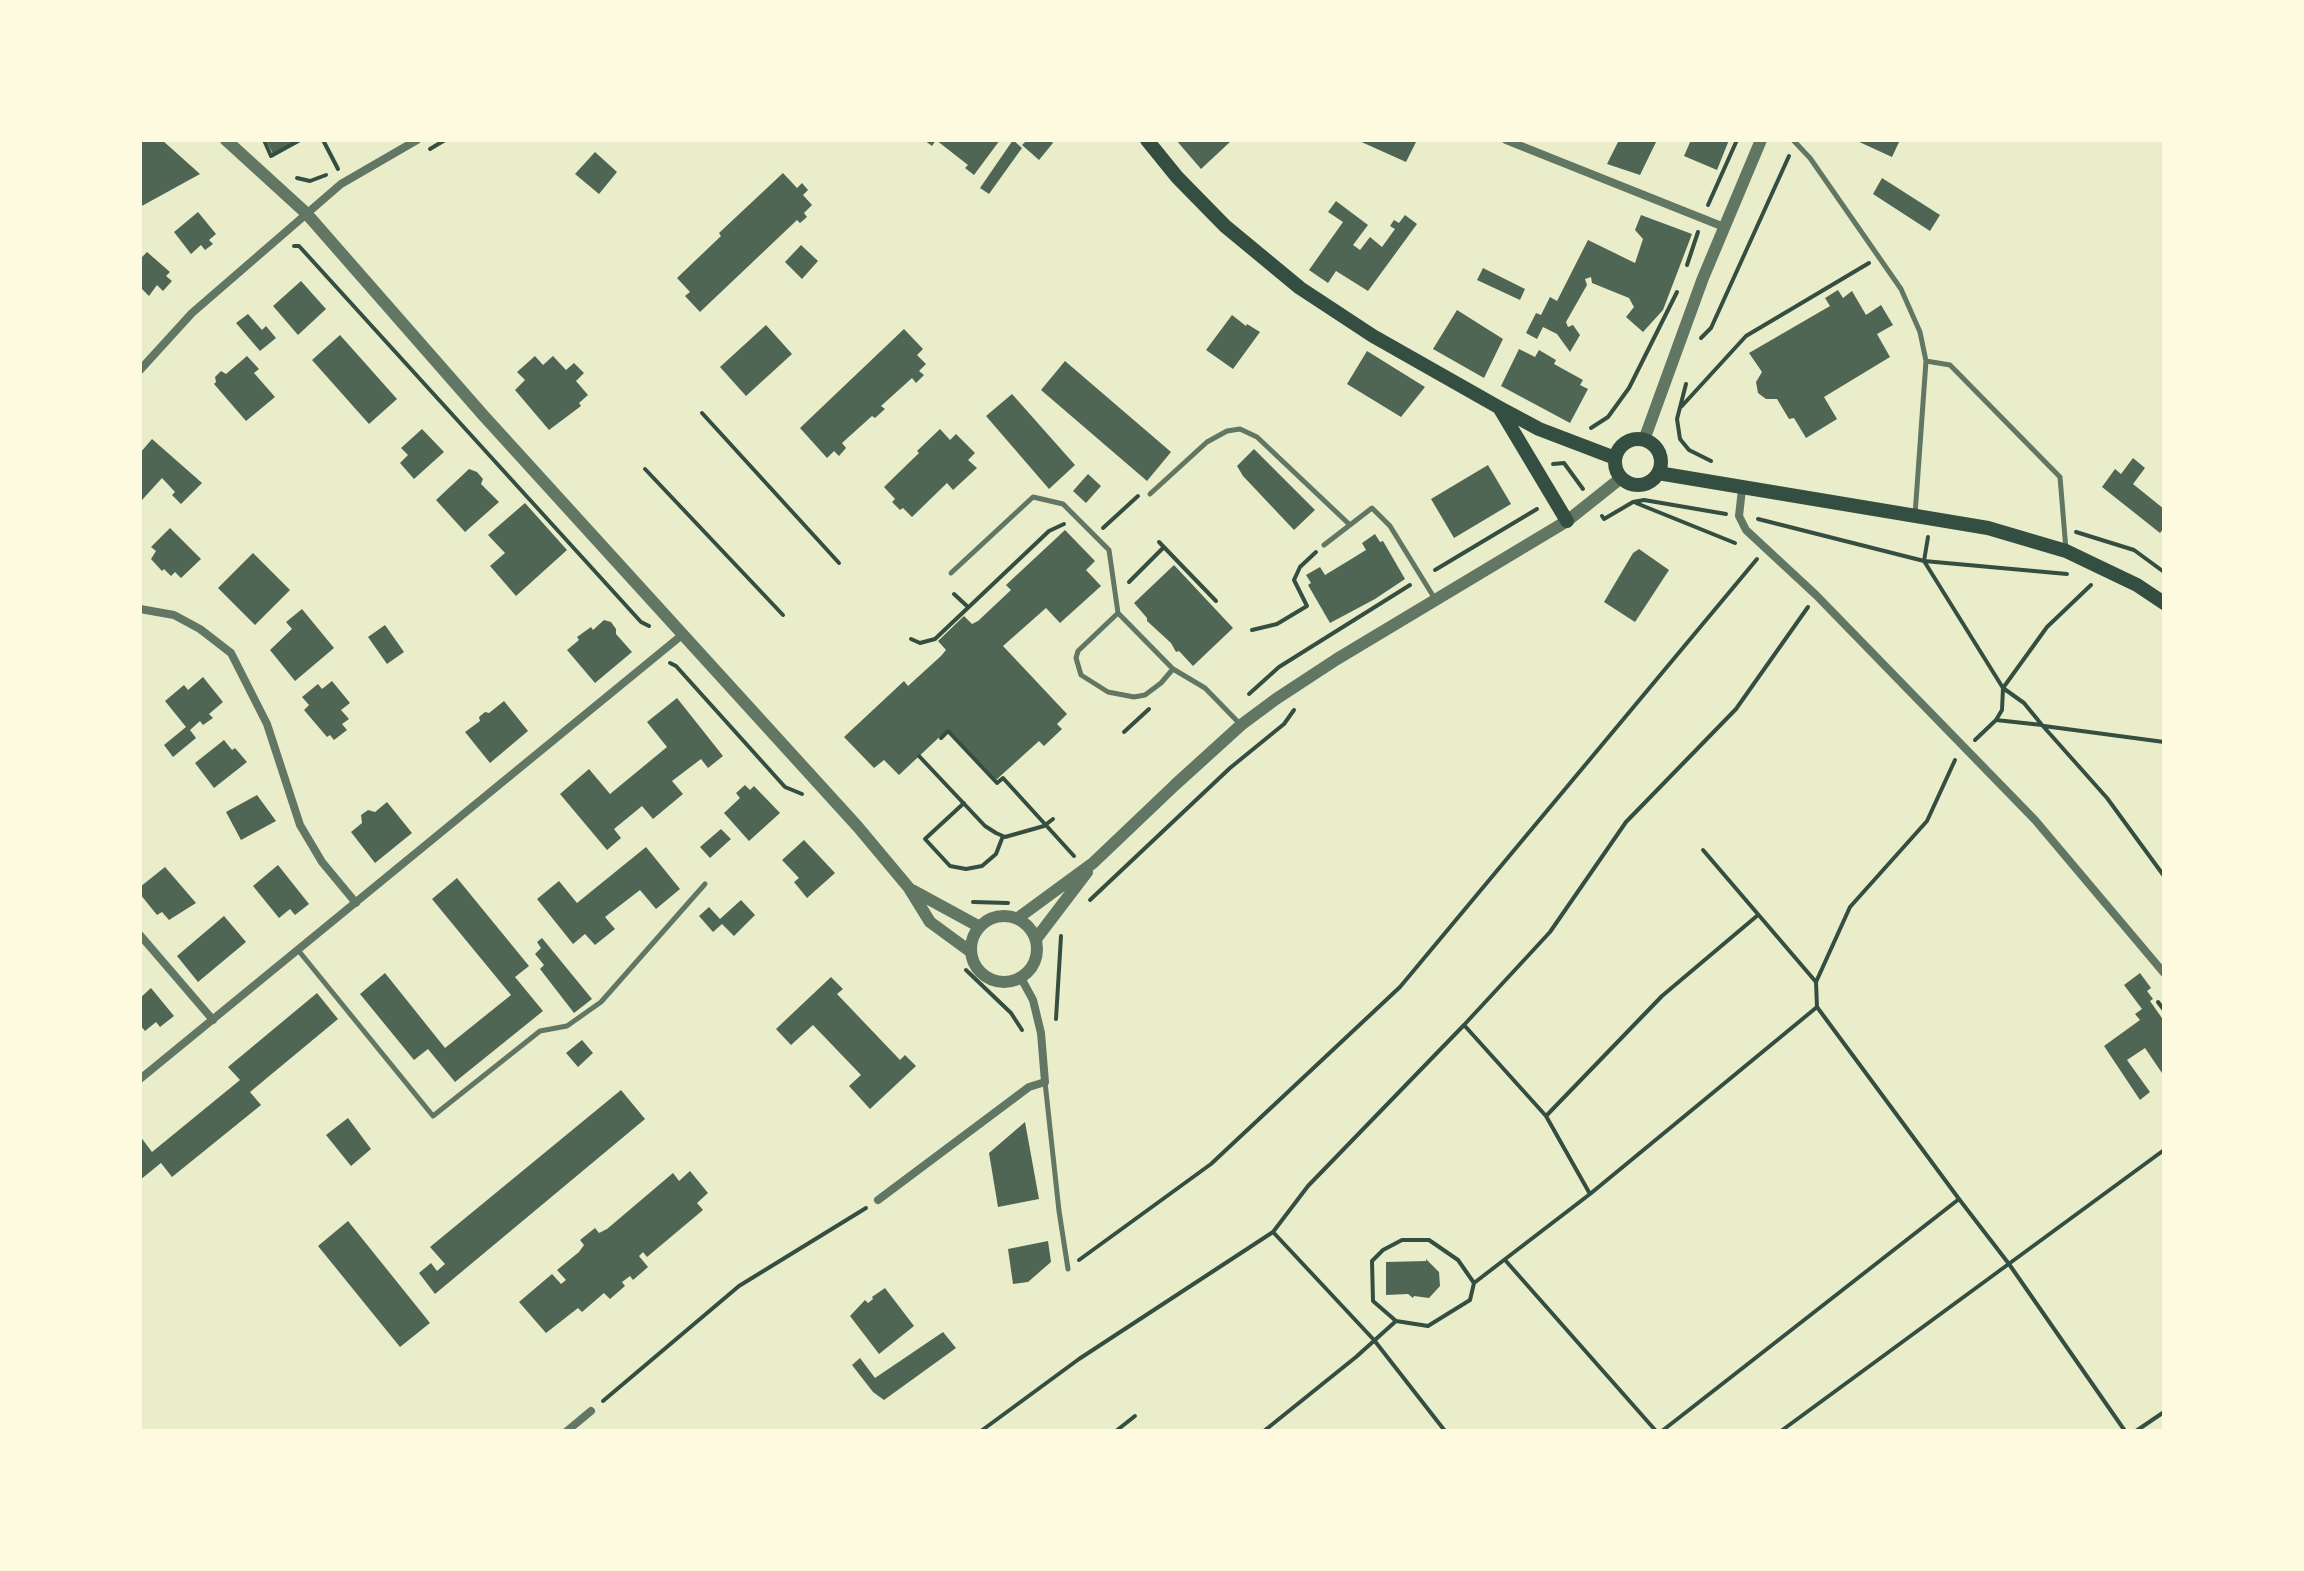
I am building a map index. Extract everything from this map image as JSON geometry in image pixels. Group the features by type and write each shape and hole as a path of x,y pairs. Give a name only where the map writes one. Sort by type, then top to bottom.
{"main road":[{"path":"1147,140 1177,177 1225,226 1300,288 1373,336 1500,408 1539,429 1615,458"},
{"path":"1500,408 1567,521"},
{"path":"1629,440 1644,440 1657,449 1660,457 1658,473 1644,485 1632,485 1621,478 1615,469 1615,458 1629,440"},
{"path":"1658,473 1988,528 2066,551 2137,585 2164,603"}],"street":[{"path":"226,140 306,213 849,818 909,888 930,922 971,952 980,972 1000,983 1021,978 1030,971 1038,950 1032,930 1018,918 997,917 980,927 971,952"},
{"path":"140,370 192,313 273,240 341,184 417,140"},
{"path":"1506,140 1724,227"},
{"path":"1644,440 1724,227 1761,140"},
{"path":"1018,918 1093,863 1241,725 1325,667 1567,521 1621,478"},
{"path":"1742,489 1739,516 1746,530 1816,595 1967,748 2045,832 2164,973"},
{"path":"140,609 174,615 200,629 231,653 267,724 300,825 322,862 356,903"},
{"path":"140,1079 682,635"},
{"path":"1036,939 1093,863"},
{"path":"909,888 980,927"},
{"path":"140,935 213,1020"},
{"path":"878,1200 1029,1087 1045,1082 1041,1033 1033,1000 1021,978"},
{"path":"567,1431 591,1411"}],"lane":[{"path":"1795,142 1810,158 1880,257 1901,289 1920,332 1926,361 1915,516"},
{"path":"1926,361 1950,365 2060,477 2066,551"},
{"path":"1150,494 1207,442 1227,431 1240,429 1257,437 1350,525"},
{"path":"951,573 1033,497 1063,504 1109,550 1118,613 1173,669 1205,688 1241,725"},
{"path":"1324,545 1372,508 1397,535 1435,600"},
{"path":"1118,613 1078,651 1076,658 1081,675 1108,692 1134,697 1145,695 1173,669"},
{"path":"298,950 433,1116 540,1031 567,1026 601,1002 705,884"},
{"path":"1045,1082 1068,1269"}],"path":[{"path":"264,140 271,156 300,140"},
{"path":"323,140 338,169"},
{"path":"1684,273 1703,218 1737,140"},
{"path":"1699,340 1711,328 1795,142"},
{"path":"274,182 286,169 298,178 310,181 334,171 341,184"},
{"path":"273,240 282,251 299,246 641,622 655,629 670,645 670,663 785,787 813,799"},
{"path":"1680,409 1746,336 1880,257"},
{"path":"1584,432 1608,417 1629,388 1680,286"},
{"path":"1687,378 1677,419 1680,439 1689,450 1724,464"},
{"path":"702,413 839,563"},
{"path":"1564,463 1604,519"},
{"path":"645,469 783,615"},
{"path":"1094,535 1141,494 1150,494"},
{"path":"1598,522 1633,502 1644,500 1763,519 1924,561 2073,575"},
{"path":"911,639 920,643 932,641 1049,531 1060,524 1069,527 1078,519"},
{"path":"1931,519 1924,561 2003,688 2024,703 2107,798 2164,876"},
{"path":"2064,528 2134,550 2164,572"},
{"path":"1159,542 1216,601"},
{"path":"1252,630 1277,624 1307,606 1294,580 1300,567 1324,545"},
{"path":"1129,584 1131,577 1164,547"},
{"path":"1075,1265 1211,1164 1400,987 1767,548"},
{"path":"2083,579 2092,584 2047,627 2003,688 2002,710 1996,720 1953,762 1927,821 1850,907 1816,982 1817,1007 2009,1264 2125,1431"},
{"path":"954,594 968,607"},
{"path":"981,1431 1079,1359 1273,1232 1308,1186 1550,932 1626,822 1736,709 1816,595"},
{"path":"1087,903 1230,768 1284,724 1298,705"},
{"path":"1124,732 1144,714"},
{"path":"1996,720 2164,742"},
{"path":"941,738 948,731 997,783 1003,778 1074,856"},
{"path":"919,756 985,826 1003,836 1045,825 1053,819"},
{"path":"964,803 925,839 950,866 966,869 982,866 996,854 1003,836"},
{"path":"1703,850 1816,982"},
{"path":"961,901 1017,903"},
{"path":"1546,1116 1662,996 1758,915"},
{"path":"2158,1002 2164,1010"},
{"path":"1474,1283 1458,1260 1429,1240 1402,1240 1383,1250 1372,1261 1373,1301 1396,1321 1428,1326 1470,1300 1474,1283 1590,1194 1817,1007"},
{"path":"1464,1025 1546,1116 1590,1194"},
{"path":"1781,1431 2164,1150"},
{"path":"1662,1431 1959,1199"},
{"path":"591,1411 739,1286 878,1200"},
{"path":"1273,1232 1374,1340 1445,1431"},
{"path":"1505,1260 1656,1431"},
{"path":"1264,1431 1396,1321"},
{"path":"2136,1431 2164,1412"},
{"path":"1116,1431 1135,1416"}],"building":[{"path":"140,140 162,140 200,174 140,207"},
{"path":"266,140 299,140 273,154"},
{"path":"936,140 1000,140 974,175 965,168 968,165"},
{"path":"1013,140 1022,148 989,194 980,188"},
{"path":"1027,140 1049,140 1053,143 1039,160 1022,145"},
{"path":"1176,140 1228,140 1230,142 1201,169"},
{"path":"1357,140 1417,140 1406,162"},
{"path":"1619,140 1657,140 1640,175 1607,164"},
{"path":"1691,140 1729,140 1717,170 1684,156"},
{"path":"1855,140 1900,140 1892,157"},
{"path":"595,152 617,172 599,194 575,174"},
{"path":"783,173 797,188 802,183 808,190 803,195 812,205 804,213 807,217 800,223 797,220 700,312 685,296 690,292 677,278 721,236 719,233"},
{"path":"1882,178 1940,215 1930,231 1873,194"},
{"path":"1336,201 1368,225 1353,245 1360,250 1370,237 1382,247 1395,229 1390,226 1394,220 1399,223 1405,215 1417,224 1368,291 1336,271 1328,283 1309,270 1343,222 1328,212"},
{"path":"198,212 216,234 209,240 213,244 205,250 201,245 191,254 174,232"},
{"path":"1641,215 1692,234 1663,310 1643,332 1626,317 1634,307 1629,298 1592,283 1591,277 1585,279 1587,285 1566,322 1568,327 1573,325 1580,335 1570,352 1557,334 1543,327 1537,339 1526,333 1536,313 1541,315 1550,297 1557,301 1588,240 1635,263 1643,239 1635,230"},
{"path":"801,245 818,261 802,279 785,262"},
{"path":"147,252 170,272 166,276 172,281 163,291 157,285 149,296 140,287 140,259"},
{"path":"1483,268 1525,289 1520,300 1477,280"},
{"path":"301,281 326,309 298,335 273,306"},
{"path":"1838,290 1843,298 1852,291 1866,315 1881,305 1893,325 1877,334 1890,357 1824,397 1837,419 1806,438 1777,399 1766,399 1758,393 1756,382 1762,372 1749,353 1830,306 1825,298"},
{"path":"1457,310 1503,339 1484,378 1433,349"},
{"path":"248,314 262,330 266,326 276,338 260,351 236,323"},
{"path":"1232,315 1260,332 1233,369 1206,350"},
{"path":"766,325 792,354 746,396 720,367"},
{"path":"904,329 923,349 917,355 926,364 919,371 924,375 916,383 912,378 881,406 885,409 875,418 872,416 842,443 846,448 839,456 834,451 827,458 800,428"},
{"path":"340,335 397,399 369,424 312,360"},
{"path":"1519,349 1535,357 1539,350 1556,360 1554,364 1583,380 1580,385 1588,389 1570,423 1501,386"},
{"path":"1367,351 1425,387 1401,417 1347,384"},
{"path":"247,356 259,369 254,373 275,397 246,421 214,384 215,377 221,371 226,374"},
{"path":"535,356 543,365 553,356 566,370 574,363 584,373 576,381 588,395 579,403 581,406 549,430 515,390 525,380 517,372"},
{"path":"1065,361 1171,452 1147,481 1041,390"},
{"path":"1012,394 1075,465 1049,489 986,416"},
{"path":"422,429 444,452 414,479 400,463 408,455 401,448"},
{"path":"940,429 950,440 956,434 975,453 968,460 977,468 953,490 947,483 912,517 892,502 895,499 884,487"},
{"path":"152,439 202,483 181,504 162,478 142,500 140,498 140,453"},
{"path":"1254,449 1315,510 1294,530 1237,466"},
{"path":"2133,458 2145,468 2133,484 2164,509 2164,528 2160,533 2102,487 2115,469 2121,474"},
{"path":"1488,465 1511,504 1454,538 1431,499"},
{"path":"469,469 477,472 483,479 481,484 499,502 465,532 436,500"},
{"path":"1088,474 1101,486 1086,503 1073,491"},
{"path":"525,503 567,550 516,596 490,566 505,553 488,535"},
{"path":"170,528 201,559 181,578 175,572 171,576 164,569 162,571 151,559 156,551 151,547"},
{"path":"1065,530 1095,561 1086,570 1101,586 1060,623 1046,608 1003,646 1067,714 1057,724 1062,729 1044,746 1039,741 996,780 948,729 899,775 884,760 874,768 844,737 904,681 908,686 941,656 946,650 938,641 964,616 972,624 978,621 1011,590 1006,585"},
{"path":"1375,534 1380,542 1383,541 1405,579 1330,623 1308,585 1311,583 1306,575 1320,567 1325,575 1366,550 1362,543"},
{"path":"1639,549 1669,570 1635,622 1604,602 1633,553"},
{"path":"253,553 290,590 255,625 218,588"},
{"path":"1174,565 1233,628 1193,666 1179,651 1176,652 1134,603"},
{"path":"302,609 334,648 295,681 270,650 292,629 286,622"},
{"path":"604,620 611,622 616,634 632,652 595,683 567,650 579,640 577,637 591,627 593,630"},
{"path":"385,625 404,652 387,664 368,637"},
{"path":"203,677 223,702 209,714 213,718 203,725 200,721 190,730 196,738 173,757 164,745 186,727 165,701 184,685 188,690"},
{"path":"332,681 350,703 341,710 349,719 342,724 347,730 334,740 330,735 327,737 304,710 309,705 302,697 318,684 322,689"},
{"path":"677,698 723,756 708,768 701,759 672,781 683,794 653,819 642,806 614,829 621,838 607,850 560,794 589,769 610,794 667,747 647,722"},
{"path":"504,701 528,731 490,763 465,732 480,721 479,717 485,712 489,713"},
{"path":"224,740 247,762 214,788 195,763"},
{"path":"745,785 750,790 754,786 780,813 749,841 724,813 740,798 736,793"},
{"path":"257,795 276,821 241,840 226,812"},
{"path":"387,802 412,833 375,863 351,832 362,823 361,815 368,810 375,812"},
{"path":"721,829 731,839 710,858 700,847"},
{"path":"804,840 835,873 807,898 794,882 799,878 782,860"},
{"path":"646,847 680,889 656,909 640,890 605,917 615,929 595,945 585,934 573,944 537,899 559,881 577,903"},
{"path":"278,865 309,904 295,915 290,909 279,918 253,886"},
{"path":"165,867 196,903 169,920 162,912 157,915 140,894 140,887"},
{"path":"457,878 529,966 515,977 543,1011 455,1082 428,1049 414,1060 360,994 385,973 445,1048 511,995 432,899"},
{"path":"741,900 755,915 734,936 722,924 713,932 699,916 709,907 720,919"},
{"path":"224,916 246,942 198,982 177,956"},
{"path":"542,938 592,999 574,1013 540,969 544,965 535,954 541,948 537,942"},
{"path":"2140,973 2151,988 2147,991 2153,999 2150,1001 2164,1021 2164,1076 2145,1048 2127,1060 2150,1092 2140,1100 2104,1046 2140,1020 2135,1014 2142,1009 2124,985"},
{"path":"831,977 843,989 837,994 900,1060 905,1055 916,1066 870,1109 849,1086 861,1075 813,1025 791,1045 776,1029"},
{"path":"151,988 174,1016 160,1027 156,1022 145,1031 140,1025 140,998"},
{"path":"317,993 338,1019 250,1092 261,1105 172,1177 161,1163 140,1180 140,1136 152,1152 240,1080 228,1067"},
{"path":"582,1040 593,1053 578,1067 566,1053"},
{"path":"621,1090 645,1119 435,1294 419,1273 431,1263 437,1271 445,1264 430,1247"},
{"path":"348,1118 371,1149 351,1166 326,1135"},
{"path":"1025,1122 1039,1199 998,1207 989,1153"},
{"path":"690,1171 708,1193 697,1203 703,1210 647,1257 643,1252 639,1256 648,1267 633,1280 630,1276 622,1282 625,1286 610,1299 604,1293 582,1312 578,1308 546,1333 519,1302 552,1274 561,1284 566,1280 557,1270 579,1252 584,1245 580,1240 595,1228 599,1233 607,1229 673,1173 679,1181"},
{"path":"348,1221 430,1323 400,1347 318,1246"},
{"path":"1048,1241 1051,1262 1028,1282 1013,1284 1008,1249"},
{"path":"1426,1259 1439,1272 1440,1286 1429,1298 1413,1298 1408,1294 1386,1295 1386,1262"},
{"path":"885,1288 914,1326 879,1354 850,1316 865,1300 868,1303"},
{"path":"943,1332 956,1348 884,1400 873,1392 852,1365 860,1358 875,1378"}]}
